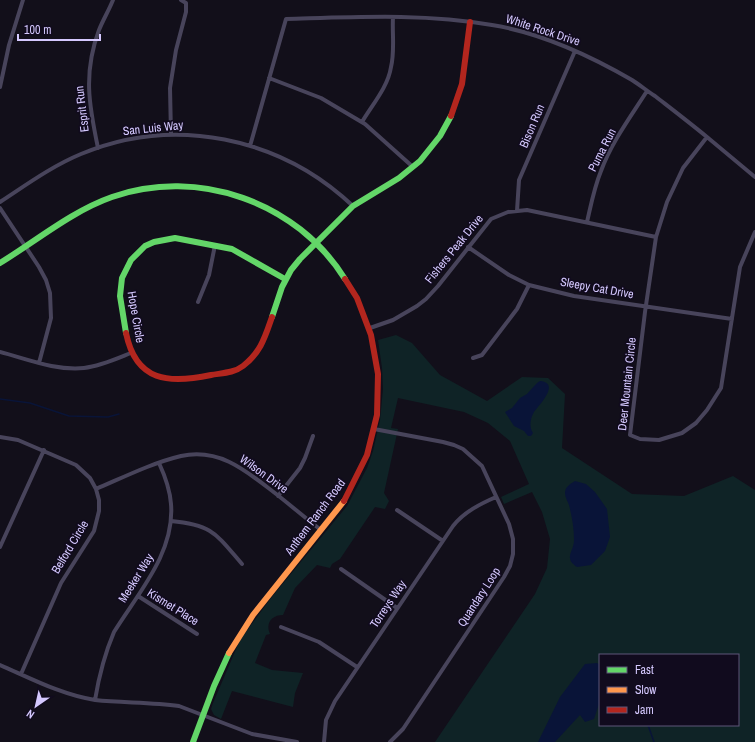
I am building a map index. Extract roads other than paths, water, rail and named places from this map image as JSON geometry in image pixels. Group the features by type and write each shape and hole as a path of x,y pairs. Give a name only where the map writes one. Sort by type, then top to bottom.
{"street":[{"path":"0,87 1,75 23,0"},
{"name":"Esprit Run","path":"98,148 90,111 88,93 89,76 92,56 99,31 114,0"},
{"path":"171,135 170,88 176,50 186,12 186,3 181,0"},
{"name":"White Rock Drive","path":"250,146 286,19 365,17 429,18 492,25 522,32 575,51 634,81 680,115 707,138"},
{"path":"362,122 385,84 391,69 394,47 393,17"},
{"name":"Hope Circle","path":"286,279 238,252 225,247 175,238 166,238 151,243 137,252 130,260 121,278 120,290 127,338 131,353 151,374 167,379 178,380 234,371 249,361 262,345 279,294 292,268 353,206 399,178 413,167 420,161 440,136 451,116 462,84 470,22"},
{"name":"Bison Run","path":"517,211 519,180 575,51"},
{"path":"270,78 321,98 362,122 413,167"},
{"name":"Puma Run","path":"587,222 594,190 601,170 610,151 647,91"},
{"name":"San Luis Way","path":"0,202 55,166 81,154 134,138 188,134 219,138 250,146 284,158 323,180 353,206"},
{"path":"707,138 755,177"},
{"name":"Deer Mountain Circle","path":"707,138 683,168 667,202 656,237 630,436 640,439 659,440 682,433 696,423 707,410 721,388 740,267 755,232"},
{"name":"Anthem Ranch Road","path":"0,263 89,206 127,193 162,186 191,186 220,190 256,202 293,222 317,242 335,263 354,291 366,315 377,362 378,408 365,462 343,502 242,629 227,656 193,742"},
{"path":"0,208 41,270 50,294 51,318 40,363"},
{"name":"Fishers Peak Drive","path":"370,328 393,320 423,301 438,286 491,219 508,212 527,210 656,237"},
{"path":"198,302 209,275 215,245"},
{"name":"Sleepy Cat Drive","path":"468,247 509,275 529,285 574,296 732,319"},
{"path":"473,358 482,355 517,309 529,285"},
{"path":"0,352 59,367 84,368 110,362 131,353"},
{"name":"Quandary Loop","path":"374,429 443,442 463,449 482,466 509,524 513,539 513,554 510,566 504,577 406,724 390,742"},
{"path":"278,496 306,458 313,436"},
{"name":"Belford Circle","path":"0,437 16,439 76,465 90,478 96,489 99,500 99,511 94,531 61,582 20,674"},
{"path":"0,547 44,450"},
{"name":"Wilson Drive","path":"96,489 181,456 190,455 218,457 245,470 321,530"},
{"name":"Meeker Way","path":"95,700 101,670 109,643 114,632 138,596 162,554 169,533 171,521 170,495 160,463"},
{"name":"Torreys Way","path":"324,742 326,720 330,710 357,667 443,540 459,518 496,497"},
{"path":"397,510 443,540"},
{"path":"171,521 199,525 214,532 242,564"},
{"path":"341,569 397,608"},
{"name":"Kismet Place","path":"138,596 198,634"},
{"path":"281,627 322,644 357,667"},
{"path":"0,665 59,690 95,700 178,706 252,734 296,742"}],"water":[{"path":"540,381 549,386 549,390 544,400 534,412 531,420 533,433 531,436 528,436 524,431 514,426 505,412 512,408 520,398 527,394"},
{"path":"575,481 586,484 595,492 607,509 610,537 605,551 591,565 577,567 573,564 570,558 574,544 574,531 569,505 565,496 567,487"},
{"path":"597,663 599,664 599,704 594,719 585,722 580,715 555,742 538,742 560,697 585,664"}],"waterway":[{"path":"0,399 30,403 69,416 108,417 119,414"},
{"path":"648,726 654,742"}]}
